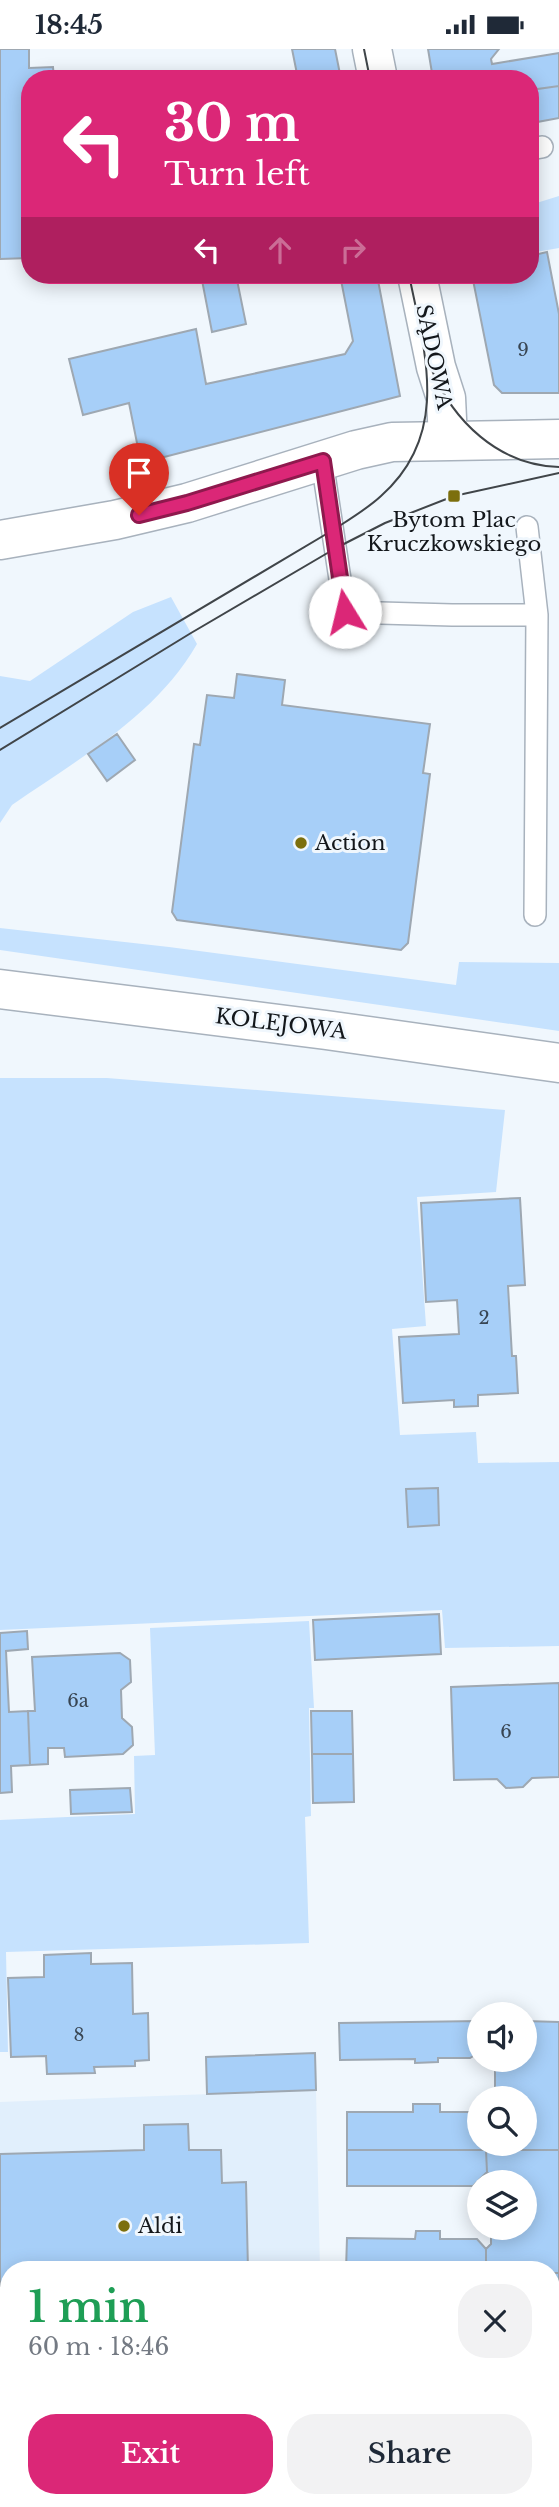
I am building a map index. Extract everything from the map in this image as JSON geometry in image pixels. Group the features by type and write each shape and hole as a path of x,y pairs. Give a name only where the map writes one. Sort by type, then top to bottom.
{"main road":[{"path":"372,49 376,70"},
{"name":"SĄDOWA","path":"419,284 436,367 446,398 448,440"},
{"path":"0,540 114,520 187,503 392,442 559,439"},
{"name":"KOLEJOWA","path":"1,990 326,1030 559,1063"}],"lane":[{"path":"323,461 345,612 537,615"},
{"path":"527,527 537,615 535,915"}],"shaded area":[{"path":"559,196 559,248 539,251 539,202"},
{"path":"171,597 197,644 180,670 138,714 89,753 12,805 0,823 0,676 30,681 133,612"},
{"path":"0,928 169,947 456,985 459,962 559,963 559,1031 0,950"},
{"path":"0,1078 107,1078 505,1110 496,1192 417,1197 426,1326 392,1329 400,1435 476,1432 478,1463 559,1462 559,1646 445,1648 442,1610 0,1630"},
{"path":"309,1621 314,1708 309,1708 311,1816 305,1817 309,1943 6,1952 8,2052 0,2052 0,1820 135,1814 134,1756 155,1755 150,1628"},
{"path":"316,2090 320,2261 0,2261 0,2102"}],"building":[{"path":"0,49 29,49 29,68 53,67 53,70 21,70 21,258 0,259"},
{"path":"292,49 335,49 339,70 296,70"},
{"path":"428,49 499,49 491,59 492,64 559,53 559,86 539,89 539,70 432,70"},
{"path":"559,86 559,118 539,122 539,89"},
{"path":"547,252 559,314 559,393 502,393 494,385 474,284 539,284 539,254"},
{"path":"203,284 238,284 246,324 212,332"},
{"path":"342,284 379,284 400,396 141,463 129,403 83,415 69,359 196,329 206,384 345,354 353,341"},
{"name":"Action","path":"237,674 285,680 282,705 430,724 423,773 430,774 408,943 401,950 177,920 172,912 194,744 200,745 207,695 234,698"},
{"path":"117,734 135,760 107,781 88,754"},
{"path":"520,1198 525,1285 508,1286 512,1356 516,1356 518,1393 478,1395 478,1406 454,1407 454,1400 403,1403 399,1337 459,1334 457,1300 426,1302 421,1203"},
{"path":"438,1488 439,1525 408,1527 406,1489"},
{"path":"439,1614 441,1654 315,1660 313,1620"},
{"path":"27,1631 28,1649 6,1651 9,1712 28,1711 30,1765 11,1766 12,1792 0,1793 0,1633"},
{"path":"120,1653 130,1660 131,1682 121,1690 122,1718 132,1727 133,1745 123,1754 65,1757 64,1748 48,1748 48,1764 30,1765 28,1711 35,1711 32,1657"},
{"path":"559,1683 559,1777 532,1778 523,1787 506,1788 497,1779 454,1780 451,1687"},
{"path":"311,1711 352,1711 353,1754 312,1754"},
{"path":"312,1754 353,1754 354,1802 313,1803"},
{"path":"130,1788 132,1812 71,1814 70,1790"},
{"path":"91,1953 91,1964 132,1963 133,2014 148,2013 149,2060 135,2061 135,2066 94,2067 95,2073 47,2074 46,2056 11,2057 8,1978 44,1977 44,1955"},
{"path":"467,2021 467,2058 438,2058 438,2062 415,2063 415,2059 340,2060 339,2023"},
{"path":"537,2021 559,2022 559,2150 537,2150 537,2086 495,2086 495,2072 537,2072"},
{"path":"315,2053 316,2090 207,2094 206,2057"},
{"path":"413,2104 440,2104 440,2112 467,2112 467,2150 347,2150 347,2112 413,2112"},
{"name":"Aldi","path":"188,2124 189,2150 221,2150 222,2183 246,2182 248,2261 0,2261 0,2154 144,2150 144,2125"},
{"path":"347,2150 467,2150 467,2156 486,2156 487,2170 467,2170 467,2186 347,2186"},
{"path":"537,2150 559,2150 559,2261 486,2261 486,2249 491,2240 537,2240 537,2170 487,2170 486,2156 537,2156"},
{"path":"416,2231 440,2231 440,2239 478,2240 486,2249 486,2261 346,2261 347,2238 415,2239"}],"tram line":[{"path":"364,49 368,70"},
{"path":"0,728 333,530 381,496 403,472 417,446 425,419 426,363 411,284"},
{"path":"431,368 452,406 480,437 516,458 559,467"},
{"path":"0,750 191,633 336,548 385,523 454,496 559,473"}],"place":[{"name":"Bytom Plac Kruczkowskiego","path":"454,496"},
{"name":"Action","path":"301,843"},
{"name":"Aldi","path":"124,2226"}],"route":[{"path":"139,515 323,461 345,612"}]}
